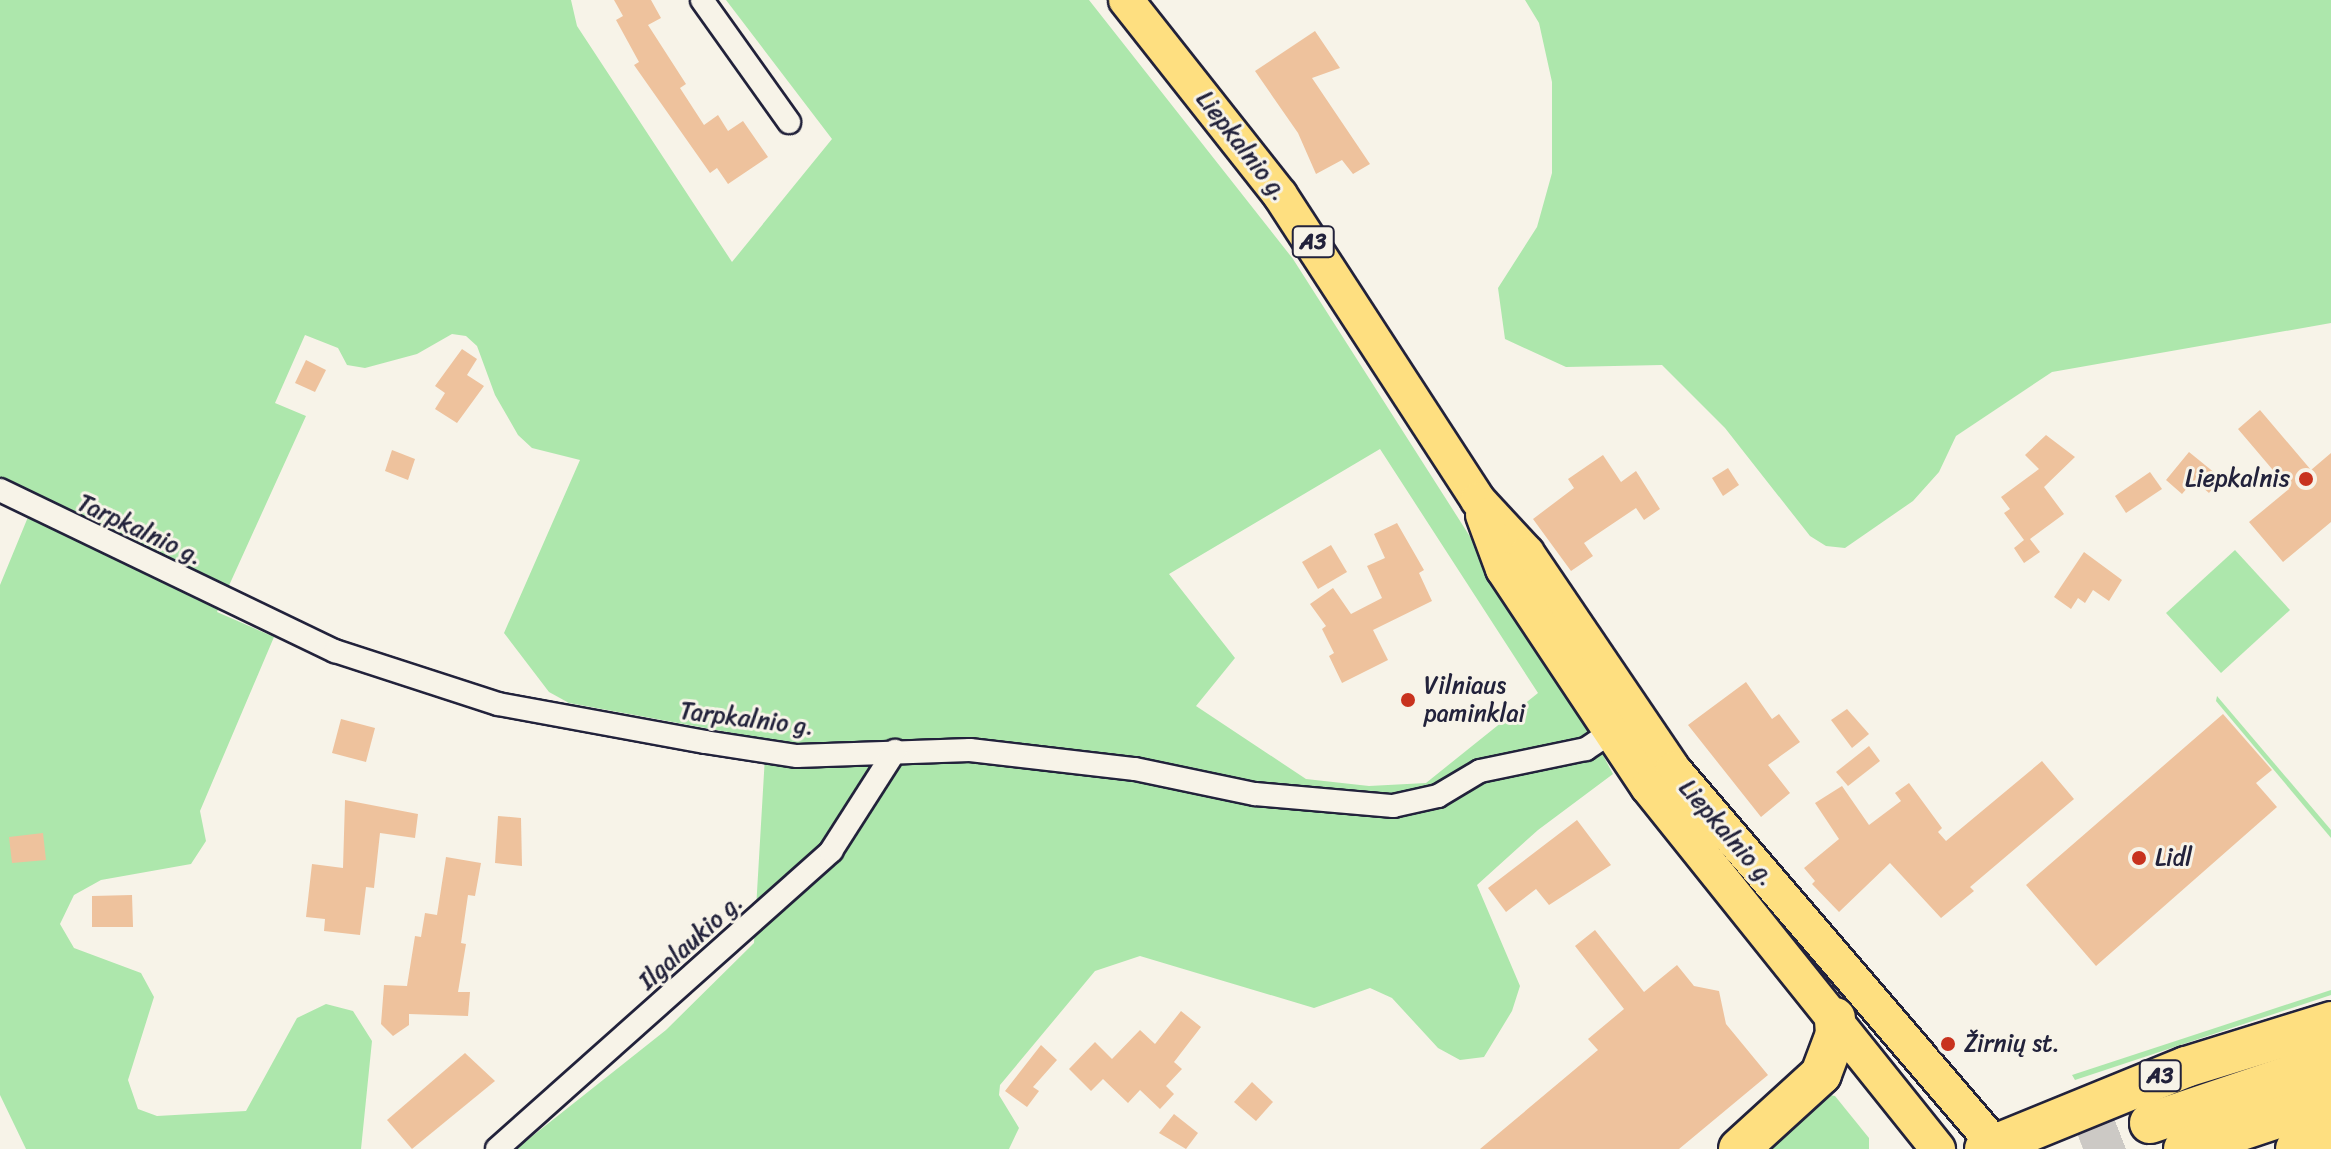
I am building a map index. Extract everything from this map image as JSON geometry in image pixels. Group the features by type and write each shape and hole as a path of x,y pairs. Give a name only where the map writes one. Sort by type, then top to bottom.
{"highway":[{"path":"1739,1149 1821,1074 1836,1034 1835,1018"},
{"name":"A3","path":"1993,1148 2186,1067 2331,1022"},
{"name":"A3","path":"2150,1123 2331,1062"},
{"path":"2184,1149 2331,1100"},
{"path":"2296,1149 2331,1139"}],"main road":[{"name":"Liepkalnio g.","path":"1126,0 1280,195 1478,500 1527,553 1696,798 1993,1148"},
{"name":"Liepkalnio g.","path":"1478,500 1503,569 1610,733 1679,827 1938,1149"}],"street":[{"path":"702,0 789,122"},
{"name":"Tarpkalnio g.","path":"0,490 335,651 498,704 797,756 970,750 1135,769 1255,794 1393,806 1438,796 1480,771 1586,749 1610,733"},
{"name":"Ilgalaukio g.","path":"497,1149 831,851 895,751"}],"green space":[{"path":"0,0 571,0 577,26 732,262 832,139 726,0 1089,0 1293,259 1571,695 1613,774 1538,830 1477,885 1520,986 1512,1011 1484,1057 1460,1060 1438,1048 1392,998 1370,988 1314,1008 1140,956 1095,971 1000,1085 999,1095 1019,1128 1009,1149 516,1149 666,1030 754,943 766,739 569,703 549,692 504,633 580,460 532,448 518,435 495,395 477,346 466,336 452,334 417,354 365,368 347,365 338,348 305,335 275,403 306,416 217,612 274,637 200,811 206,841 191,864 101,880 74,895 60,924 74,948 141,973 154,997 128,1080 138,1109 157,1116 246,1111 297,1018 326,1004 353,1011 372,1041 361,1149 26,1149 0,1095 0,585 28,517 0,504","holes":["1380,449 1538,693 1426,783 1369,786 1306,779 1196,706 1235,658 1169,574"]},
{"path":"1525,0 2331,0 2331,323 2052,372 1956,436 1939,472 1913,501 1845,548 1826,546 1810,536 1725,428 1662,365 1566,367 1505,339 1498,288 1537,227 1552,173 1552,82 1539,23"},
{"path":"2235,550 2290,610 2221,673 2166,613"},
{"path":"2217,696 2331,830 2331,838 2216,701"},
{"path":"2331,990 2331,995 2075,1080 2072,1075"},
{"path":"1820,1093 1835,1096 1869,1138 1869,1149 1753,1149"}],"building":[{"path":"614,0 651,0 661,18 648,25 686,84 680,88 704,125 718,115 728,131 743,121 768,157 728,184 717,168 710,173 634,65 639,62 616,20 623,16"},
{"path":"1315,31 1340,68 1312,78 1370,164 1353,174 1342,160 1316,174 1298,133 1255,71"},
{"path":"462,349 477,359 467,375 484,386 457,423 435,409 445,393 435,386"},
{"path":"306,360 326,370 315,392 295,383"},
{"name":"Liepkalnis","path":"2260,410 2311,470 2331,453 2331,522 2283,562 2249,522 2289,489 2238,429"},
{"path":"2046,435 2075,457 2044,487 2064,514 2030,539 2040,552 2024,563 2014,548 2024,540 2004,513 2010,509 2001,497 2039,469 2025,455"},
{"path":"392,450 415,459 408,480 385,471"},
{"path":"2189,452 2221,478 2209,493 2194,480 2182,494 2166,480"},
{"path":"1603,455 1621,482 1636,471 1660,509 1644,520 1636,508 1584,543 1593,556 1571,571 1533,519 1574,488 1568,479"},
{"path":"1728,468 1739,485 1723,496 1712,478"},
{"path":"2150,472 2162,489 2126,513 2115,496"},
{"path":"1397,523 1424,570 1419,573 1432,601 1373,630 1388,660 1342,683 1329,656 1334,653 1322,629 1326,626 1310,604 1333,588 1351,614 1382,598 1367,566 1385,558 1374,534"},
{"path":"1331,545 1347,572 1318,589 1302,562"},
{"path":"2084,552 2122,580 2109,601 2093,590 2085,603 2078,598 2071,609 2054,597"},
{"path":"1746,682 1772,719 1779,714 1800,742 1768,765 1790,793 1761,817 1688,725"},
{"path":"1847,709 1869,734 1852,748 1831,720"},
{"name":"Lidl","path":"2223,714 2272,770 2256,783 2277,807 2096,966 2026,885"},
{"path":"341,719 375,728 366,762 332,753"},
{"path":"1869,746 1880,761 1848,786 1836,772"},
{"path":"2042,761 2074,799 1970,887 1974,891 1941,918 1890,863 1839,912 1812,884 1815,881 1804,868 1839,839 1815,803 1842,786 1869,825 1901,801 1895,793 1909,783 1942,828 1938,832 1946,841"},
{"path":"345,800 418,814 415,838 380,833 374,888 366,887 360,935 324,931 325,919 306,917 312,864 343,868"},
{"path":"498,816 521,818 522,866 495,863"},
{"path":"1577,820 1611,865 1549,905 1536,889 1506,912 1488,888"},
{"path":"43,833 46,860 12,863 9,837"},
{"path":"446,857 481,863 475,896 468,895 461,943 466,944 458,992 470,992 468,1016 409,1014 409,1025 393,1036 381,1024 384,985 407,986 415,936 421,937 425,913 437,915"},
{"path":"132,895 133,927 92,927 92,896"},
{"path":"1595,930 1644,992 1677,965 1694,986 1719,991 1726,1024 1768,1075 1679,1149 1480,1149 1598,1050 1588,1039 1624,1009 1575,946"},
{"path":"1181,1011 1201,1027 1174,1062 1182,1069 1166,1086 1174,1094 1160,1109 1140,1090 1128,1103 1103,1079 1091,1091 1069,1069 1095,1042 1112,1059 1140,1030 1155,1044"},
{"path":"1041,1045 1057,1060 1033,1087 1039,1091 1027,1107 1005,1091"},
{"path":"465,1053 495,1081 412,1149 387,1120"},
{"path":"1252,1082 1273,1102 1256,1121 1234,1102"},
{"path":"1174,1114 1198,1133 1186,1149 1159,1133"}],"tunnel":[{"path":"2083,1149 2150,1123"}],"place":[{"name":"Liepkalnis","path":"2306,479"},
{"name":"Vilniaus paminklai","path":"1408,700"},
{"name":"Lidl","path":"2139,858"},
{"name":"Žirnių st.","path":"1948,1044"}]}
